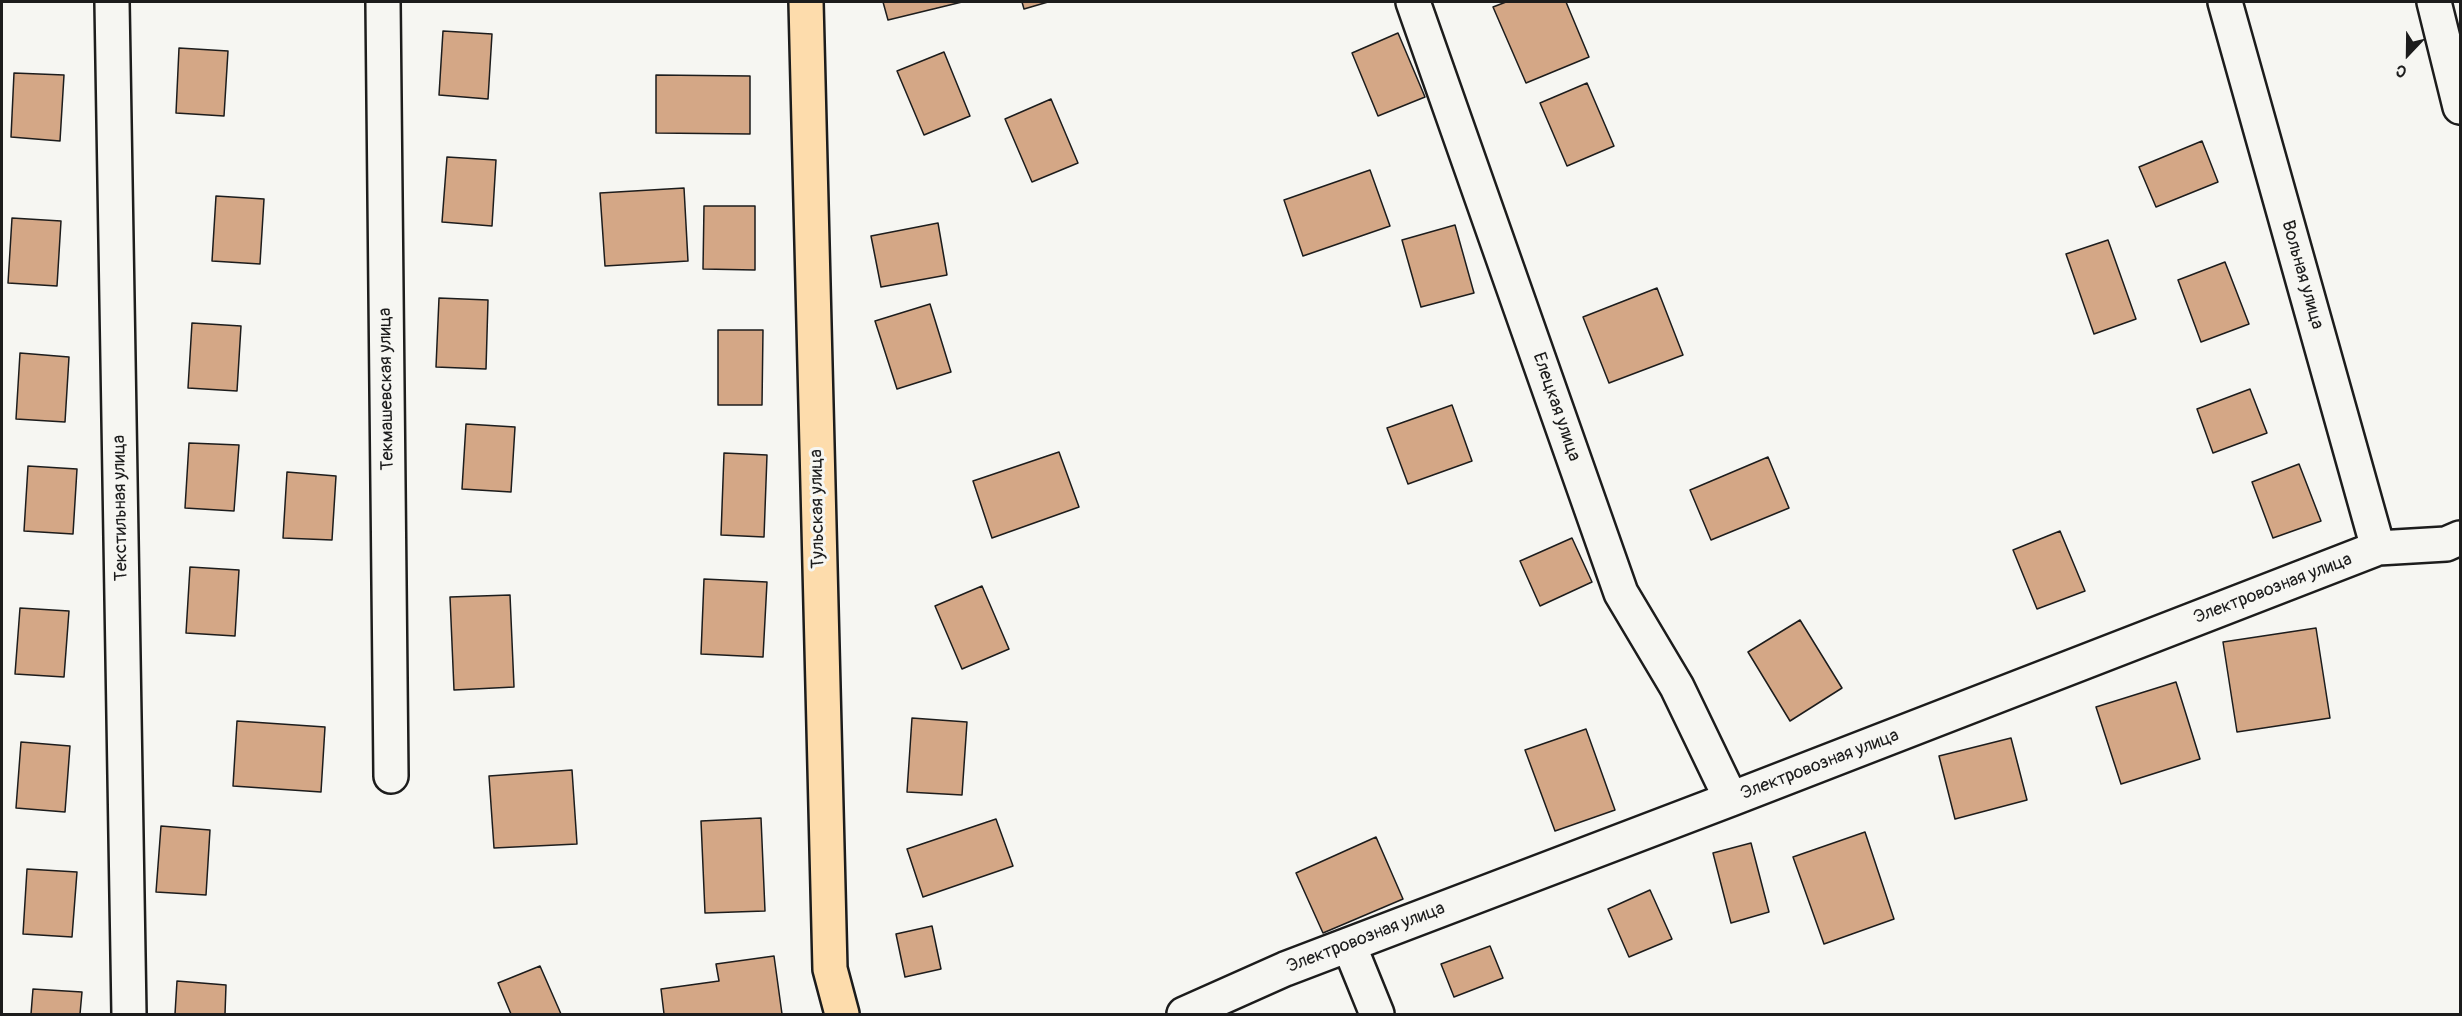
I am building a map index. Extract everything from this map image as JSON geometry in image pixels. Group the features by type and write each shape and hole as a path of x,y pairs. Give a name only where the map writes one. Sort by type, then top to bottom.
{"main road":[{"name":"Тульская улица","path":"806,2 830,969 842,1014"}],"street":[{"name":"Текстильная улица","path":"112,2 129,1014"},
{"name":"Текмашевская улица","path":"383,2 391,776"},
{"name":"Елецкая улица","path":"1413,2 1622,593 1677,687 1731,799"},
{"name":"Вольная улица","path":"2225,2 2379,548"},
{"path":"2434,2 2460,107"},
{"name":"Электровозная улица","path":"1184,1014 1285,969 2379,548 2446,544 2460,538"},
{"path":"1349,945 1377,1014"}],"building":[{"path":"883,2 962,2 888,20"},
{"path":"1022,2 1048,2 1024,9"},
{"path":"1506,2 1566,2 1589,57 1526,83 1493,7"},
{"path":"443,31 492,34 488,99 439,95"},
{"path":"1398,33 1425,97 1378,116 1352,53"},
{"path":"179,48 228,51 224,116 176,113"},
{"path":"944,52 970,116 924,135 897,71"},
{"path":"14,73 64,75 60,141 11,137"},
{"path":"656,75 750,76 750,134 656,133"},
{"path":"1587,83 1614,146 1567,166 1540,103"},
{"path":"1051,99 1078,163 1032,182 1005,119"},
{"path":"2202,141 2218,182 2156,207 2139,167"},
{"path":"447,157 496,160 492,226 442,222"},
{"path":"1370,170 1390,226 1303,256 1284,200"},
{"path":"684,188 688,261 605,266 600,193"},
{"path":"216,196 264,199 260,264 212,261"},
{"path":"704,206 755,206 755,270 703,269"},
{"path":"12,218 61,221 57,286 8,283"},
{"path":"938,223 947,275 881,287 871,236"},
{"path":"1455,225 1474,293 1421,307 1402,240"},
{"path":"2108,240 2136,319 2094,334 2066,254"},
{"path":"2225,262 2249,324 2201,342 2178,280"},
{"path":"1657,288 1683,355 1609,383 1583,317"},
{"path":"439,298 488,300 486,369 436,367"},
{"path":"930,304 951,372 897,389 875,321"},
{"path":"192,323 241,326 237,391 188,388"},
{"path":"718,330 763,330 762,405 718,405"},
{"path":"20,353 69,357 65,422 16,419"},
{"path":"2250,389 2267,433 2213,453 2197,409"},
{"path":"1452,405 1472,461 1408,484 1387,428"},
{"path":"466,424 515,427 511,492 462,489"},
{"path":"189,443 239,445 234,511 185,508"},
{"path":"1059,452 1079,507 992,538 973,481"},
{"path":"724,453 767,455 764,537 721,535"},
{"path":"1768,457 1789,508 1711,540 1690,490"},
{"path":"2299,464 2321,521 2273,538 2252,482"},
{"path":"28,466 77,469 73,534 24,531"},
{"path":"287,472 336,476 332,540 283,538"},
{"path":"2060,531 2085,591 2037,609 2013,550"},
{"path":"1572,538 1592,582 1540,606 1520,561"},
{"path":"190,567 239,570 235,636 186,633"},
{"path":"704,579 767,582 763,657 701,654"},
{"path":"982,586 1009,649 962,669 935,606"},
{"path":"510,595 514,687 454,690 450,597"},
{"path":"20,608 69,611 64,677 15,674"},
{"path":"1800,620 1842,688 1790,721 1748,652"},
{"path":"2316,628 2330,718 2237,732 2223,642"},
{"path":"2176,682 2200,759 2121,784 2096,707"},
{"path":"912,718 967,722 962,795 907,792"},
{"path":"237,721 325,727 321,792 233,786"},
{"path":"1586,729 1615,810 1555,831 1525,750"},
{"path":"2011,738 2027,800 1955,819 1939,756"},
{"path":"21,742 70,746 65,812 16,808"},
{"path":"572,770 577,844 494,848 489,776"},
{"path":"761,818 765,911 705,913 701,821"},
{"path":"996,819 1013,866 923,897 907,849"},
{"path":"161,826 210,830 206,895 156,892"},
{"path":"1865,832 1894,919 1824,944 1793,857"},
{"path":"1376,837 1403,899 1323,933 1296,873"},
{"path":"1751,843 1769,912 1731,923 1713,853"},
{"path":"27,869 77,872 72,937 23,934"},
{"path":"1650,890 1672,939 1629,957 1608,909"},
{"path":"932,926 941,969 905,977 896,934"},
{"path":"1490,946 1503,978 1454,997 1441,964"},
{"path":"774,956 782,1014 664,1014 661,989 719,981 716,964"},
{"path":"540,966 561,1014 511,1014 498,983"},
{"path":"177,981 226,985 225,1014 175,1014"},
{"path":"33,989 82,992 80,1014 31,1014"}]}
